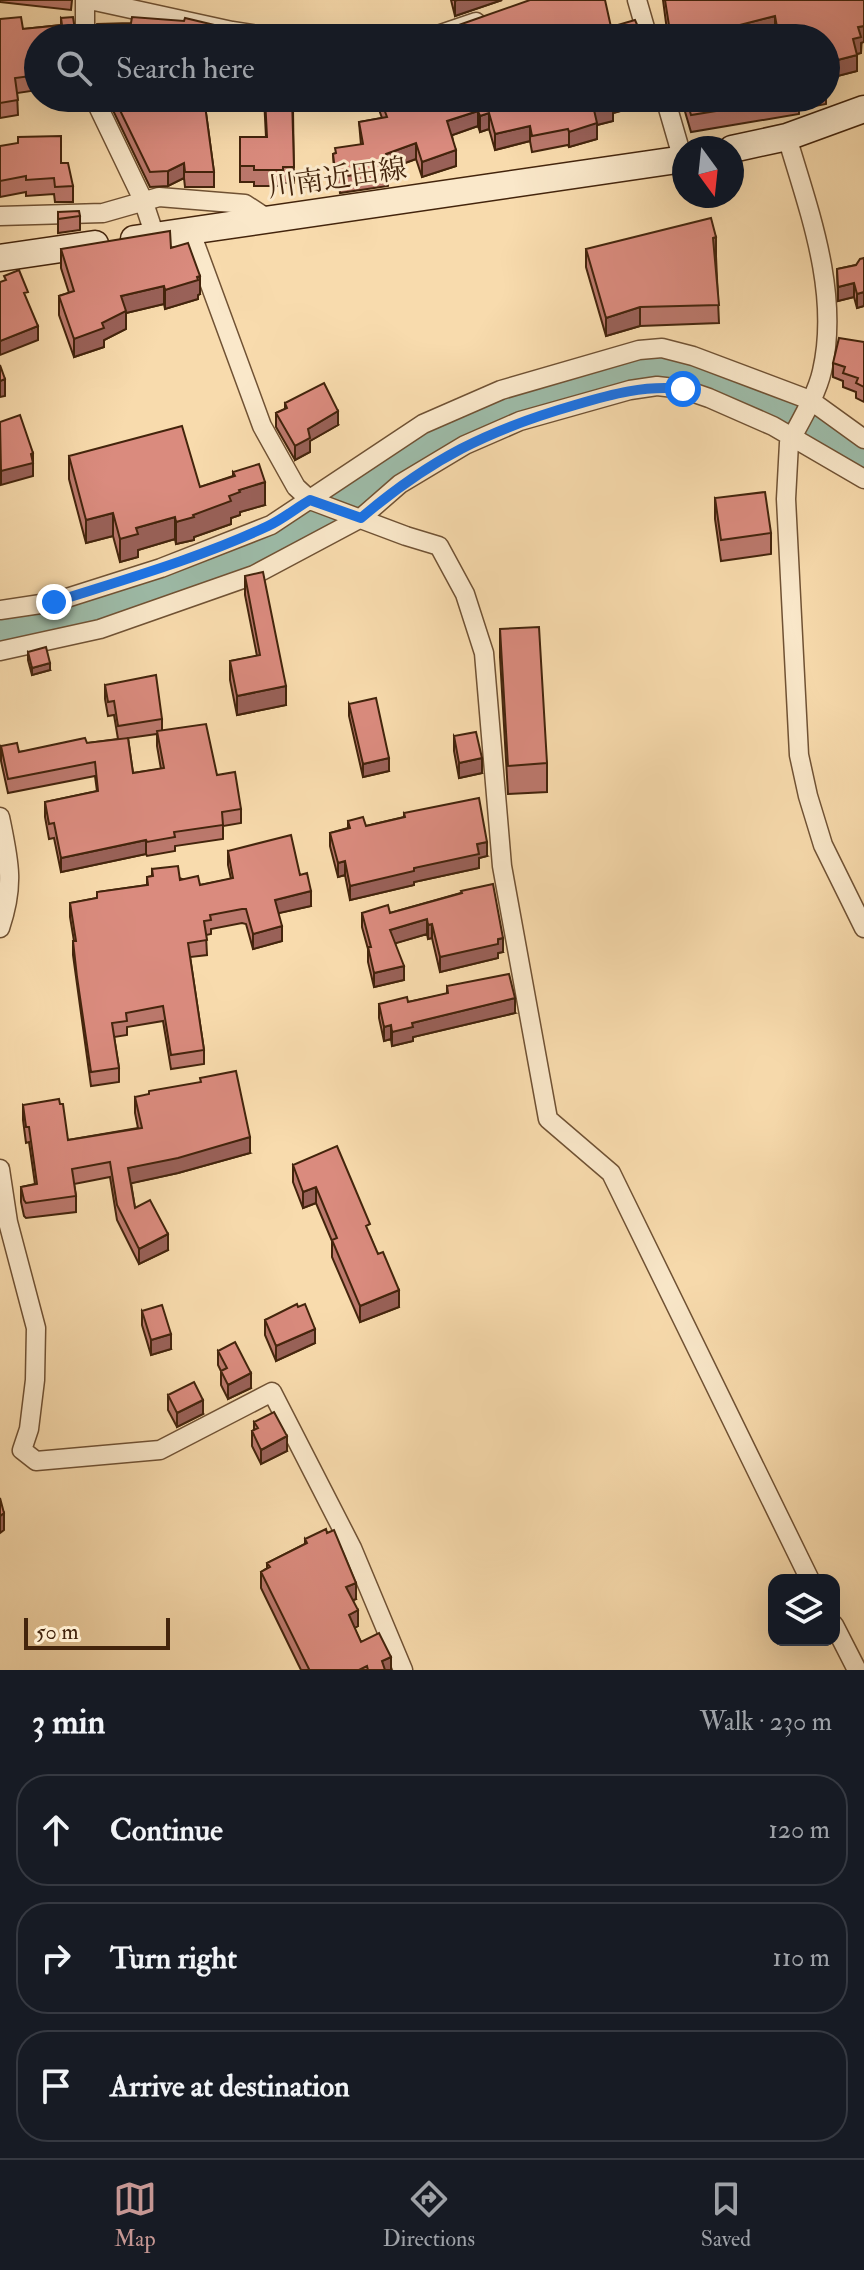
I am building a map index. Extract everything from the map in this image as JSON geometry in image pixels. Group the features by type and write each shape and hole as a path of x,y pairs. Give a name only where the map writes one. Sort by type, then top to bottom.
{"main road":[{"path":"744,146 787,137 864,109"},
{"name":"川南近田線","path":"0,258 672,162"}],"street":[{"path":"86,24 87,0 198,24"},
{"path":"637,0 644,24"},
{"path":"469,24 498,14"},
{"path":"101,112 143,200 155,236"},
{"path":"669,112 676,136"},
{"path":"787,137 814,226 826,299 827,340 822,372 787,453 786,499 799,755 823,845 864,928"},
{"path":"0,216 103,213 159,197 245,204 268,219"},
{"path":"190,230 262,426 296,487 315,502 439,546 465,594 484,653 502,866 548,1119 611,1173 807,1574"},
{"path":"0,610 54,602 161,568 271,525 315,502 423,424 501,390 639,350 662,348 693,356 808,403 864,439"},
{"path":"0,651 100,629 254,575 356,516 400,484 465,445 520,421 630,390 657,386 683,389 748,413 793,434 864,479"},
{"path":"0,817 10,868 9,901 0,928"},
{"path":"0,1169 8,1222 36,1328 35,1380 29,1429 22,1450 36,1461 160,1450 272,1392 352,1548 403,1670"},
{"path":"840,1637 857,1670"}],"building":[{"path":"530,0 605,0 610,24 462,24"},
{"path":"665,0 864,0 864,26 858,27 861,37 853,39 857,55 840,59 840,24 776,24 775,16 744,24 669,24"},
{"path":"21,17 24,29 24,77 15,78 18,100 0,103 0,19"},
{"path":"73,17 74,24 62,24 61,18"},
{"path":"132,17 184,21 185,18 210,24 97,24 131,23"},
{"path":"121,112 206,112 214,172 185,172 184,163 168,171 150,172"},
{"path":"266,112 292,112 294,167 254,170 254,166 240,166 240,137 267,137"},
{"path":"385,112 475,112 447,121 456,150 422,162 416,143 386,154 388,170 340,177 339,170 335,170 335,148 363,144 359,122 387,117"},
{"path":"478,112 594,112 597,123 569,132 568,129 532,136 530,126 495,134 489,113 480,116"},
{"path":"61,136 61,163 68,163 73,186 55,187 54,178 26,180 26,176 0,181 0,146 18,143 18,137"},
{"path":"79,211 80,216 58,219 58,212"},
{"path":"711,218 716,237 713,238 719,305 640,307 606,318 586,249"},
{"path":"170,231 171,248 188,243 200,276 198,280 165,290 164,286 121,296 126,311 102,323 104,328 74,339 59,296 74,291 61,249"},
{"path":"864,258 864,292 857,294 854,283 838,287 837,269 856,265"},
{"path":"19,270 28,292 24,293 38,326 0,341 0,282 6,280 4,276"},
{"path":"839,338 864,342 864,387 856,383 858,378 843,373 845,367 833,363"},
{"path":"324,383 338,411 308,429 310,438 295,446 276,413 287,408 285,403"},
{"path":"20,415 33,453 33,463 1,471 0,422"},
{"path":"182,426 200,487 235,476 233,472 259,464 265,482 239,490 229,496 231,501 194,517 176,522 175,517 136,528 138,534 120,539 113,513 86,520 69,456"},
{"path":"765,492 771,533 721,540 715,498"},
{"path":"263,572 286,686 237,696 230,661 260,655 245,576"},
{"path":"539,627 547,763 508,766 500,629"},
{"path":"46,647 50,663 32,668 28,652"},
{"path":"156,675 162,719 118,726 114,701 108,702 105,685"},
{"path":"376,698 389,758 363,764 349,704"},
{"path":"206,724 217,775 235,772 241,809 222,812 223,825 174,832 175,837 61,858 54,823 49,824 45,802 98,791 95,762 8,779 1,746 17,743 19,752 85,738 87,743 128,738 133,773 164,768 157,731"},
{"path":"476,732 482,758 459,763 454,736"},
{"path":"479,798 487,842 477,844 479,854 350,886 345,861 338,863 330,833 350,828 348,821 363,817 366,826 405,817 404,813"},
{"path":"291,835 300,875 307,873 311,891 275,900 282,926 253,934 246,909 242,909 210,915 211,920 204,921 207,940 188,943 204,1050 171,1055 163,1006 126,1013 127,1021 112,1023 119,1068 91,1072 70,903 97,898 97,892 148,885 147,877 153,876 152,869 178,866 180,880 198,876 200,885 233,878 228,851"},
{"path":"493,884 503,938 498,939 498,944 440,957 432,924 428,925 427,919 390,930 404,966 374,973 362,913 388,905 390,913"},
{"path":"509,974 515,998 412,1023 413,1027 392,1032 391,1025 384,1027 379,1004 407,997 408,1002 448,993 447,986"},
{"path":"236,1071 250,1137 178,1158 128,1168 135,1208 150,1200 168,1234 139,1249 117,1205 110,1162 72,1169 76,1196 26,1203 24,1200 21,1187 37,1184 23,1105 59,1099 63,1104 68,1140 142,1128 135,1097"},
{"path":"337,1146 370,1224 366,1226 378,1254 383,1252 399,1290 360,1306 332,1240 337,1238 316,1187 303,1192 293,1165"},
{"path":"297,1304 298,1307 305,1304 315,1329 276,1346 265,1320"},
{"path":"162,1305 171,1334 151,1340 142,1311"},
{"path":"235,1342 251,1373 228,1385 221,1371 227,1368 218,1351"},
{"path":"194,1382 203,1400 177,1413 168,1395"},
{"path":"274,1412 287,1436 261,1450 252,1431 258,1428 254,1422"},
{"path":"326,1529 327,1533 334,1530 356,1583 346,1587 358,1610 349,1615 361,1642 379,1633 391,1657 382,1661 385,1670 368,1670 367,1666 359,1670 308,1670 261,1572 270,1567 267,1563 307,1543 305,1539"}],"waterway":[{"path":"0,632 49,624 189,578 281,543 321,522 418,449 468,424 554,394 643,369 669,366 742,392 829,433 864,460"}],"route":[{"path":"54,602 161,568 226,543 271,525 310,500 361,518 400,484 430,464 520,421 630,390 657,386 683,389"}]}
